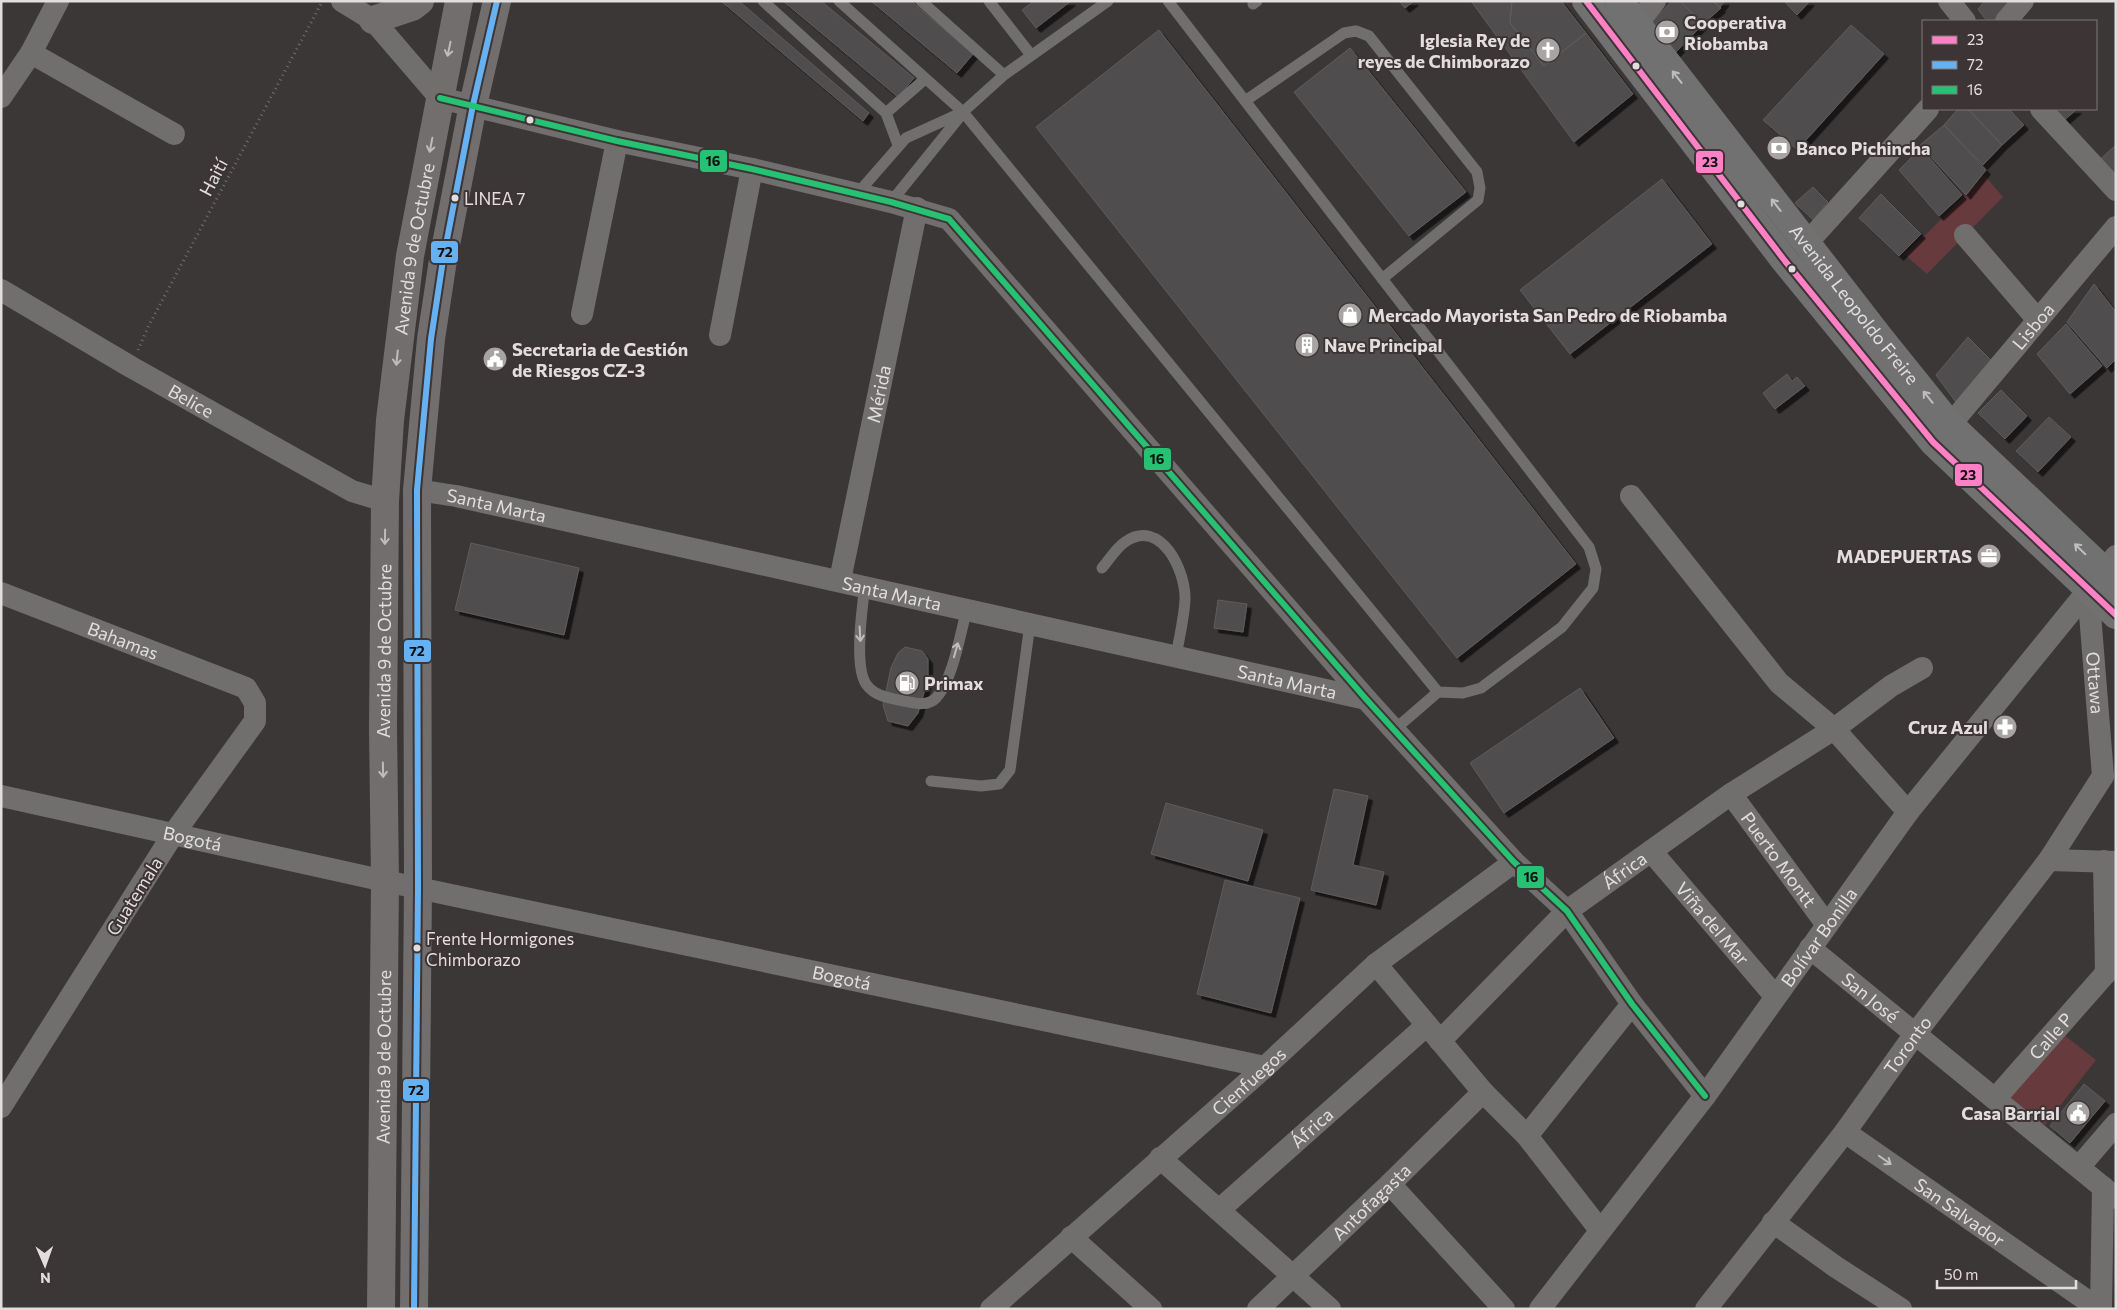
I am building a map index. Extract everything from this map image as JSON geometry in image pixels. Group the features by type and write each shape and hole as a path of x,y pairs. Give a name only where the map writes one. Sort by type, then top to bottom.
{"main road":[{"path":"373,20 412,7 420,1"},
{"name":"Avenida 9 de Octubre","path":"381,1309 385,882 383,728 385,501 390,420 410,256 459,1"},
{"name":"Avenida 9 de Octubre","path":"414,1309 418,888 417,490 431,339 443,260 472,105 497,1"},
{"name":"Avenida Leopoldo Freire","path":"1586,1 1627,33 1806,244 1950,425 2106,574 2116,615"},
{"name":"Avenida Leopoldo Freire","path":"1619,1 1627,33 1785,261 1933,442 2106,574"}],"street":[{"path":"1,97 30,53 58,1"},
{"path":"342,1 373,20 440,98 617,141 752,169 917,208 949,219 1366,699 1514,862 1567,911 1632,1004 1705,1096"},
{"path":"1627,33 1655,1"},
{"path":"1949,1 1964,20"},
{"path":"2007,20 2023,1"},
{"path":"30,53 174,134"},
{"path":"1806,244 1927,110"},
{"path":"2042,110 2116,190"},
{"path":"582,314 617,141"},
{"path":"720,335 752,169"},
{"name":"Mérida","path":"840,580 917,208"},
{"name":"Lisboa","path":"1950,425 2116,227"},
{"path":"1965,236 2038,320"},
{"name":"Belice","path":"1,290 131,367 352,491 385,501"},
{"name":"Santa Marta","path":"417,490 466,498 840,580 1366,699"},
{"path":"1632,496 1779,683 1834,728 1908,812"},
{"name":"Ottawa","path":"2106,574 2109,781"},
{"name":"Bolívar Bonilla","path":"1541,1309 1705,1096 1908,812 2106,574"},
{"name":"Bahamas","path":"1,593 246,688"},
{"name":"África","path":"1219,1210 1434,1033 1567,911 1731,794 1834,728 1891,686 1922,668"},
{"name":"Guatemala","path":"1,1106 172,836 246,737 255,721 255,703 246,688"},
{"name":"Toronto","path":"1706,1309 1846,1132 1915,1034 2109,781"},
{"name":"Puerto Montt","path":"1731,794 1827,925"},
{"name":"Bogotá","path":"1,796 172,836 385,882 1265,1067"},
{"name":"Viña del Mar","path":"1651,851 1775,996"},
{"path":"2049,860 2110,862 2111,977"},
{"name":"Cienfuegos","path":"991,1309 1265,1067 1376,964 1514,862"},
{"name":"San José","path":"1810,948 2109,1192"},
{"path":"1376,964 1483,1092 1527,1136 1600,1230"},
{"name":"Calle P","path":"1995,1100 2111,977"},
{"path":"1527,1136 1632,1004"},
{"name":"Antofagasta","path":"1258,1309 1390,1184 1483,1092"},
{"path":"2079,1167 2116,1124"},
{"name":"San Salvador","path":"1846,1132 2100,1309"},
{"path":"1160,1158 1330,1309"},
{"path":"1390,1184 1504,1309"},
{"path":"2100,1309 2109,1192"},
{"path":"1773,1222 1836,1267 1899,1308"},
{"path":"1071,1238 1151,1309"}],"lane":[{"path":"763,1 886,113 898,144"},
{"path":"839,1 963,112 1438,692"},
{"path":"921,1 1004,75"},
{"path":"891,202 963,112 1004,75 1108,1"},
{"path":"1168,1 1589,547 1596,569 1593,588 1562,627 1481,688 1463,693 1438,692 1394,730"},
{"path":"994,3 1031,55"},
{"path":"1245,101 1344,33 1356,31 1368,36 1477,172 1480,188 1478,200 1382,278"},
{"path":"886,113 925,79"},
{"path":"857,194 898,144 906,138 963,112"},
{"path":"1102,568 1125,542 1142,536 1158,540 1174,554 1183,578 1185,600 1176,657"},
{"path":"865,586 860,626 862,664 866,684 881,696 924,704 934,700 945,687 967,609"},
{"path":"931,781 981,786 999,784 1010,770 1030,624"}],"path":[{"name":"Haití","path":"131,367 148,327 322,1"}],"shaded area":[{"path":"1985,176 2003,197 1927,274 1905,255"},
{"path":"2059,1031 2096,1060 2045,1125 2008,1097"}],"building":[{"path":"721,1 739,1 869,113 863,121"},
{"path":"783,1 821,1 914,78 898,97"},
{"path":"871,1 911,1 973,54 957,73"},
{"path":"1034,1 1071,1 1036,28 1022,10"},
{"path":"1399,1 1414,1 1405,8"},
{"path":"1471,1 1512,1 1510,23 1544,66 1586,33 1633,94 1574,142"},
{"name":"Iglesia Rey de reyes de Chimborazo","path":"1512,1 1561,1 1586,33 1544,66 1510,23"},
{"path":"1672,1 1680,1 1703,24 1675,53 1648,26"},
{"path":"1680,1 1713,1 1721,8 1703,24"},
{"path":"1713,1 1725,1 1720,7"},
{"path":"1784,1 1810,1 1797,15"},
{"path":"1985,1 2019,1 2004,20 1986,20 1978,9"},
{"path":"1851,25 1884,54 1797,150 1763,120"},
{"name":"Nave Principal","path":"1159,30 1576,564 1457,658 1036,127"},
{"path":"1350,48 1466,192 1409,236 1294,92"},
{"path":"1957,110 1969,110 2002,145 1983,165 1944,125"},
{"path":"1969,110 2010,110 2024,125 2002,145"},
{"path":"2048,110 2076,110 2061,123"},
{"path":"1944,125 1986,170 1966,195 1920,145"},
{"path":"2116,145 2116,184 2096,163"},
{"path":"1921,148 1962,195 1939,216 1899,170"},
{"path":"1662,179 1712,244 1570,354 1520,290"},
{"path":"1813,187 1828,202 1813,220 1795,203"},
{"path":"1881,194 1921,234 1899,256 1859,218"},
{"path":"2094,284 2116,312 2116,359 2107,368 2067,322"},
{"path":"2066,324 2102,366 2070,394 2037,354"},
{"path":"1968,337 1995,364 1958,405 1936,375"},
{"path":"1787,374 1792,381 1797,377 1805,386 1775,409 1763,393"},
{"path":"2001,390 2027,416 2005,439 1978,413"},
{"path":"2049,417 2071,437 2038,472 2016,451"},
{"path":"471,543 579,568 564,635 455,610"},
{"path":"1218,600 1247,604 1243,632 1214,628"},
{"path":"905,647 922,651 928,659 928,679 918,713 908,726 888,721 883,705 891,668 898,653"},
{"path":"1580,688 1614,738 1504,813 1470,763"},
{"path":"1334,789 1368,796 1353,865 1384,872 1376,905 1311,890"},
{"path":"1166,803 1263,830 1248,881 1151,854"},
{"path":"1225,880 1300,898 1271,1013 1197,994"},
{"name":"Casa Barrial","path":"2084,1084 2105,1101 2070,1143 2050,1126"}],"transit line":[{"name":"72","path":"414,1309 418,888 417,490 431,339 443,260 473,105 497,1"},
{"name":"23","path":"1586,1 1785,261 1933,442 2116,615"},
{"name":"16","path":"440,98 617,141 752,169 891,202 949,219 1366,699 1514,862 1567,911 1632,1004 1705,1096"}],"place":[{"name":"Cooperativa Riobamba","path":"1667,32"},
{"name":"Iglesia Rey de reyes de Chimborazo","path":"1548,50"},
{"name":"Banco Pichincha","path":"1779,148"},
{"name":"LINEA 7","path":"455,198"},
{"name":"Mercado Mayorista San Pedro de Riobamba","path":"1350,315"},
{"name":"Nave Principal","path":"1307,345"},
{"name":"Secretaria de Gestión de Riesgos CZ-3","path":"495,359"},
{"name":"MADEPUERTAS","path":"1989,556"},
{"name":"Primax","path":"907,683"},
{"name":"Cruz Azul","path":"2005,727"},
{"name":"Frente Hormigones Chimborazo","path":"417,948"},
{"name":"Casa Barrial","path":"2078,1113"}]}
